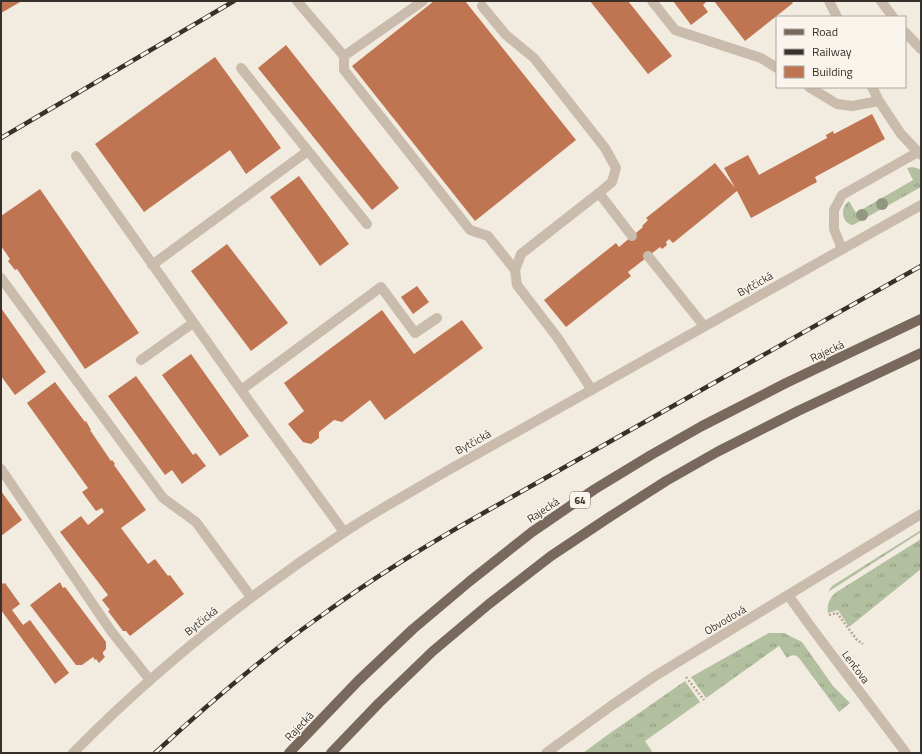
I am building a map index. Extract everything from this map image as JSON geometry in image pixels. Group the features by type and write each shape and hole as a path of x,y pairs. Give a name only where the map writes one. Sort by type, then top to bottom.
{"main road":[{"name":"Rajecká","path":"289,753 358,681 413,629 532,532 595,489 702,426 786,383 921,319"},
{"path":"331,753 379,703 433,651 489,604 545,561 605,520 666,481 717,452 798,411 921,353"}],"street":[{"path":"298,1 344,56 344,70 470,230 488,236 515,270"},
{"path":"344,56 423,1"},
{"path":"652,1 675,30 761,58 776,67"},
{"path":"829,1 836,16"},
{"path":"881,1 892,16"},
{"path":"482,3 506,36 534,58 605,148 616,168 612,182 521,254 515,270 517,285 557,337 592,390"},
{"path":"906,33 921,49"},
{"path":"241,68 367,224"},
{"path":"811,88 837,104 852,106 879,101"},
{"path":"842,249 834,229 834,210 842,194 919,154 901,134 879,101 872,88"},
{"path":"152,265 308,151"},
{"path":"76,156 193,323 344,532"},
{"path":"599,193 632,236"},
{"name":"Bytčická","path":"73,753 93,732 199,638 251,597 344,532 438,476 921,205"},
{"path":"648,256 704,326"},
{"path":"1,278 163,498 196,522 251,597"},
{"path":"241,390 381,287 415,333 437,318"},
{"path":"141,360 193,323"},
{"path":"1,469 111,631 150,680"},
{"name":"Obvodová","path":"546,753 655,676 921,514"},
{"name":"Lenčova","path":"788,595 906,753"}],"path":[{"path":"829,615 837,613 857,640 863,644"},
{"path":"686,677 704,700"}],"green space":[{"path":"912,167 921,170 921,187 853,225 846,221 843,211 844,207 849,201 856,213 913,180 907,168"},
{"path":"921,530 921,532 828,592 832,586"},
{"path":"921,539 921,569 849,627 838,610 828,613 829,602 835,593"},
{"path":"769,633 784,633 802,642 833,686 850,703 839,712 799,658 793,655 787,658 779,646 706,698 691,677"},
{"path":"685,681 700,702 645,741 653,753 583,753 606,736"}],"building":[{"path":"1,1 22,1 1,13"},
{"path":"434,1 465,1 576,140 475,221 352,66"},
{"path":"590,1 628,1 672,56 648,74"},
{"path":"673,1 707,1 703,5 708,12 691,25"},
{"path":"714,1 791,1 793,3 776,16 745,41"},
{"path":"286,45 399,188 372,210 258,68"},
{"path":"215,57 281,148 246,174 230,150 144,212 95,144"},
{"path":"872,114 885,139 815,177 817,182 751,218 737,191 673,243 669,239 666,242 667,245 662,249 660,247 628,272 631,276 566,327 544,300 616,243 619,247 643,227 642,226 648,220 646,218 715,163 735,188 724,168 748,155 759,175 827,138 826,135 833,131 834,134"},
{"path":"299,176 349,244 320,266 270,197"},
{"path":"40,189 139,333 85,369 17,269 15,270 8,261 10,259 1,246 1,216"},
{"path":"227,244 288,323 251,351 191,271"},
{"path":"417,286 429,302 413,314 401,297"},
{"path":"1,308 46,372 15,395 1,376"},
{"path":"382,310 414,354 462,320 483,348 385,420 370,400 342,422 334,420 319,432 319,438 311,444 303,442 288,424 304,411 284,383"},
{"path":"191,354 249,436 220,456 162,375"},
{"path":"136,376 193,455 196,453 206,466 182,484 172,470 165,475 108,396"},
{"path":"55,382 85,422 86,421 90,430 146,510 121,528 148,564 155,559 168,576 170,575 184,594 130,636 126,631 123,631 108,611 110,610 102,600 108,595 60,532 81,516 88,525 104,512 102,508 96,511 82,492 88,488 27,403"},
{"path":"1,491 22,520 1,536"},
{"path":"1,581 3,584 5,583 20,604 12,610 23,625 30,620 69,673 55,684 1,610"},
{"path":"60,582 63,588 65,587 106,642 106,649 103,652 105,657 99,663 93,657 82,665 76,665 30,605"}],"railway":[{"path":"1,138 234,1"},
{"path":"155,753 214,700 275,650 339,603 426,546 921,266"}]}
